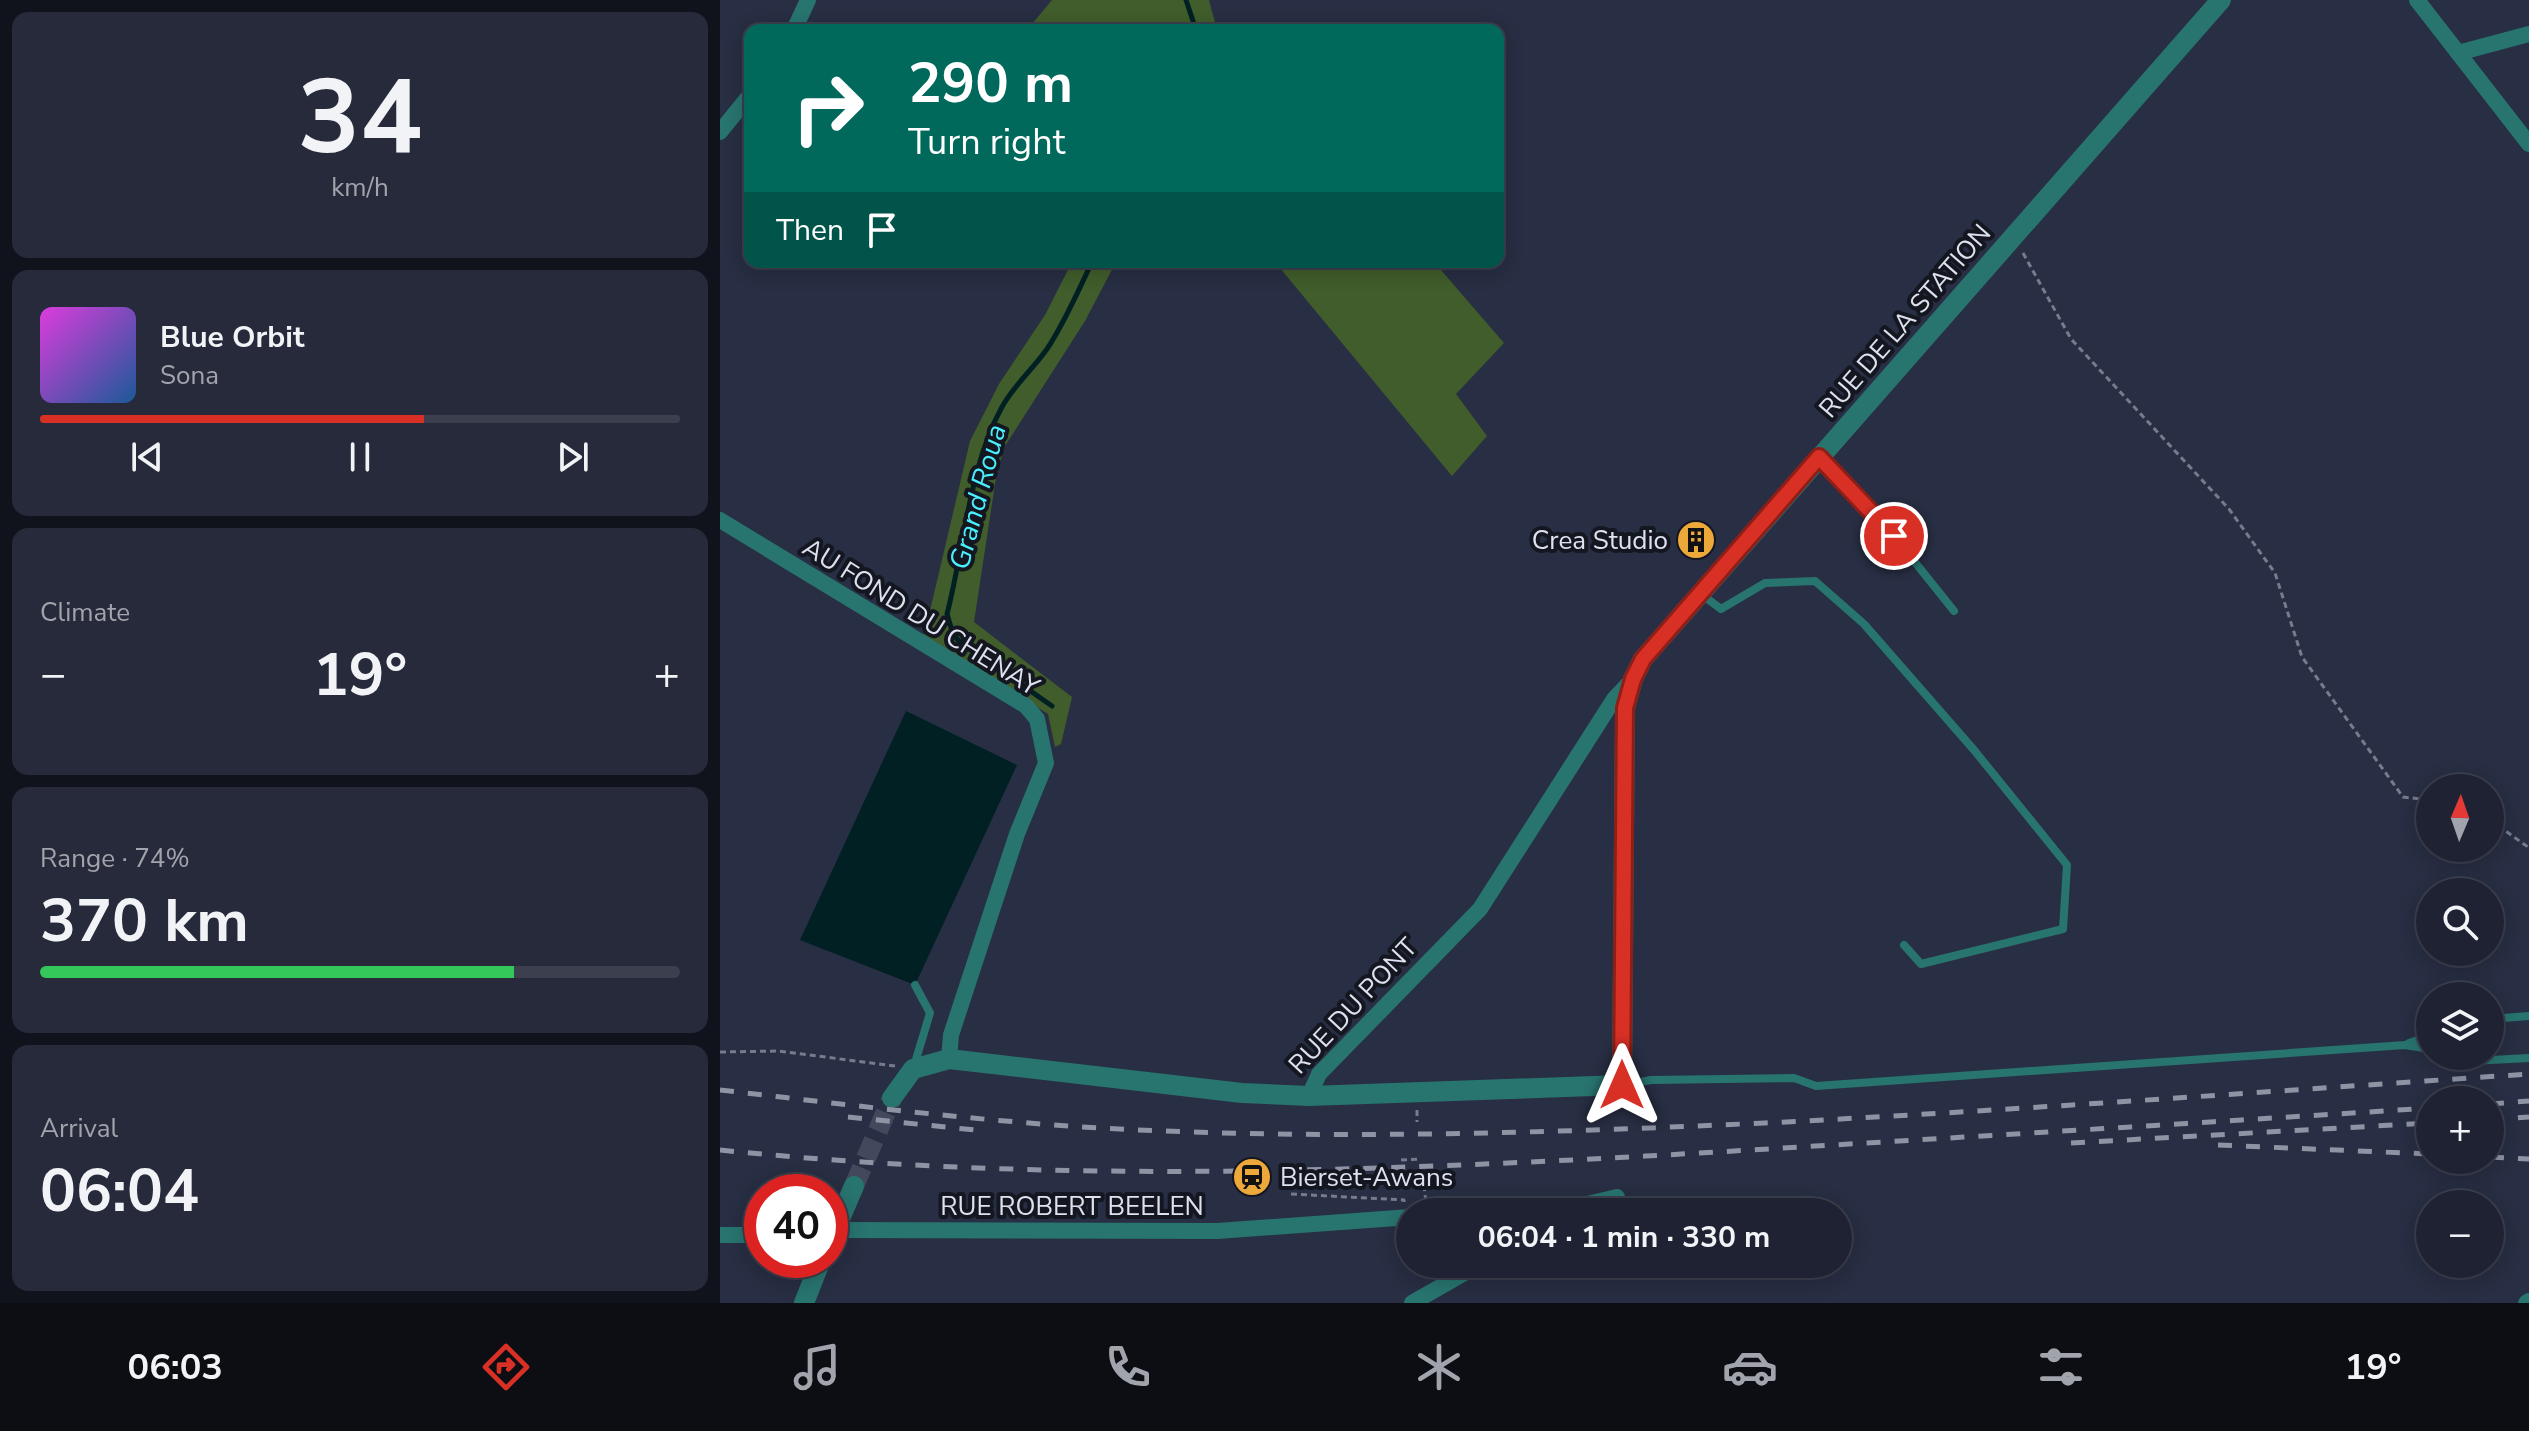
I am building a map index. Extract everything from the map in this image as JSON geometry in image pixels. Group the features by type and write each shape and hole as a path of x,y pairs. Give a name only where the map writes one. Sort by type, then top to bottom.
{"street":[{"path":"797,24 808,0"},
{"name":"RUE DE LA STATION","path":"1622,1085 1625,708 1633,679 1643,659 2221,0"},
{"path":"2417,0 2529,144"},
{"path":"2458,53 2529,34"},
{"path":"720,132 744,102"},
{"name":"AU FOND DU CHENAY","path":"720,520 1026,706 1037,719 1046,763 1017,834 951,1035 949,1059"},
{"name":"RUE DU PONT","path":"913,1069 949,1059 1242,1093 1309,1096 1319,1074 1480,909 1614,699 1633,679"},
{"path":"892,1098 913,1069"},
{"path":"1309,1096 1622,1085"},
{"path":"848,1199 854,1186"},
{"name":"RUE ROBERT BEELEN","path":"848,1234 1217,1231 1396,1218"},
{"path":"720,1235 744,1235"},
{"path":"804,1303 814,1278"},
{"path":"1412,1303 1456,1278"}],"lane":[{"path":"1819,457 1894,536 1954,611"},
{"path":"1700,593 1721,609 1765,583 1815,581 1864,624 1974,750 2067,865 2063,929 1921,964 1904,945"},
{"path":"913,1069 930,1013 915,985"},
{"path":"2504,1018 2529,1016"},
{"path":"2405,1045 2416,1041"},
{"path":"1622,1085 1651,1080 1794,1078 1816,1086 2405,1045 2416,1047"},
{"path":"2504,1059 2529,1058"}],"path":[{"path":"2014,235 2071,339 2229,509 2275,573 2302,657 2403,797 2416,798"},
{"path":"2504,830 2528,847"},
{"path":"720,1052 778,1051 876,1061 913,1069"},
{"path":"1417,1111 1417,1122"},
{"path":"1401,1160 1421,1159"},
{"path":"1291,1194 1404,1200 1404,1204 1426,1202 1424,1186"}],"green space":[{"path":"1052,0 1209,0 1215,24 1032,24"},
{"path":"1069,268 1113,268 1085,321 1005,446 997,471 974,622 1072,697 1061,744 1055,747 1048,714 924,636 970,441 999,384 1045,315"},
{"path":"1280,268 1439,268 1504,343 1456,394 1487,436 1452,476"}],"shaded area":[{"path":"906,711 1017,765 915,985 800,940"}],"waterway":[{"name":"Grand Roua","path":"1186,0 1194,24"},
{"name":"Grand Roua","path":"1052,706 959,641 953,634 947,614 968,508 991,430 1007,399 1054,339 1089,268"}],"tunnel":[{"path":"854,1186 892,1098"}],"railway":[{"path":"720,1090 1053,1125 1239,1133 1390,1134 1765,1123 2529,1074"},
{"path":"2504,1103 2529,1101"},
{"path":"720,1150 974,1168 1100,1171 1354,1169 1734,1151 2416,1109"},
{"path":"848,1117 975,1130"},
{"path":"2504,1119 2529,1117"},
{"path":"2071,1143 2416,1124"},
{"path":"2218,1145 2416,1153"},
{"path":"2504,1158 2529,1159"}],"place":[{"name":"Crea Studio","path":"1696,540"},
{"name":"Bierset-Awans","path":"1252,1177"}],"route":[{"path":"1622,1085 1625,708 1633,679 1643,659 1819,457 1894,536"}]}
